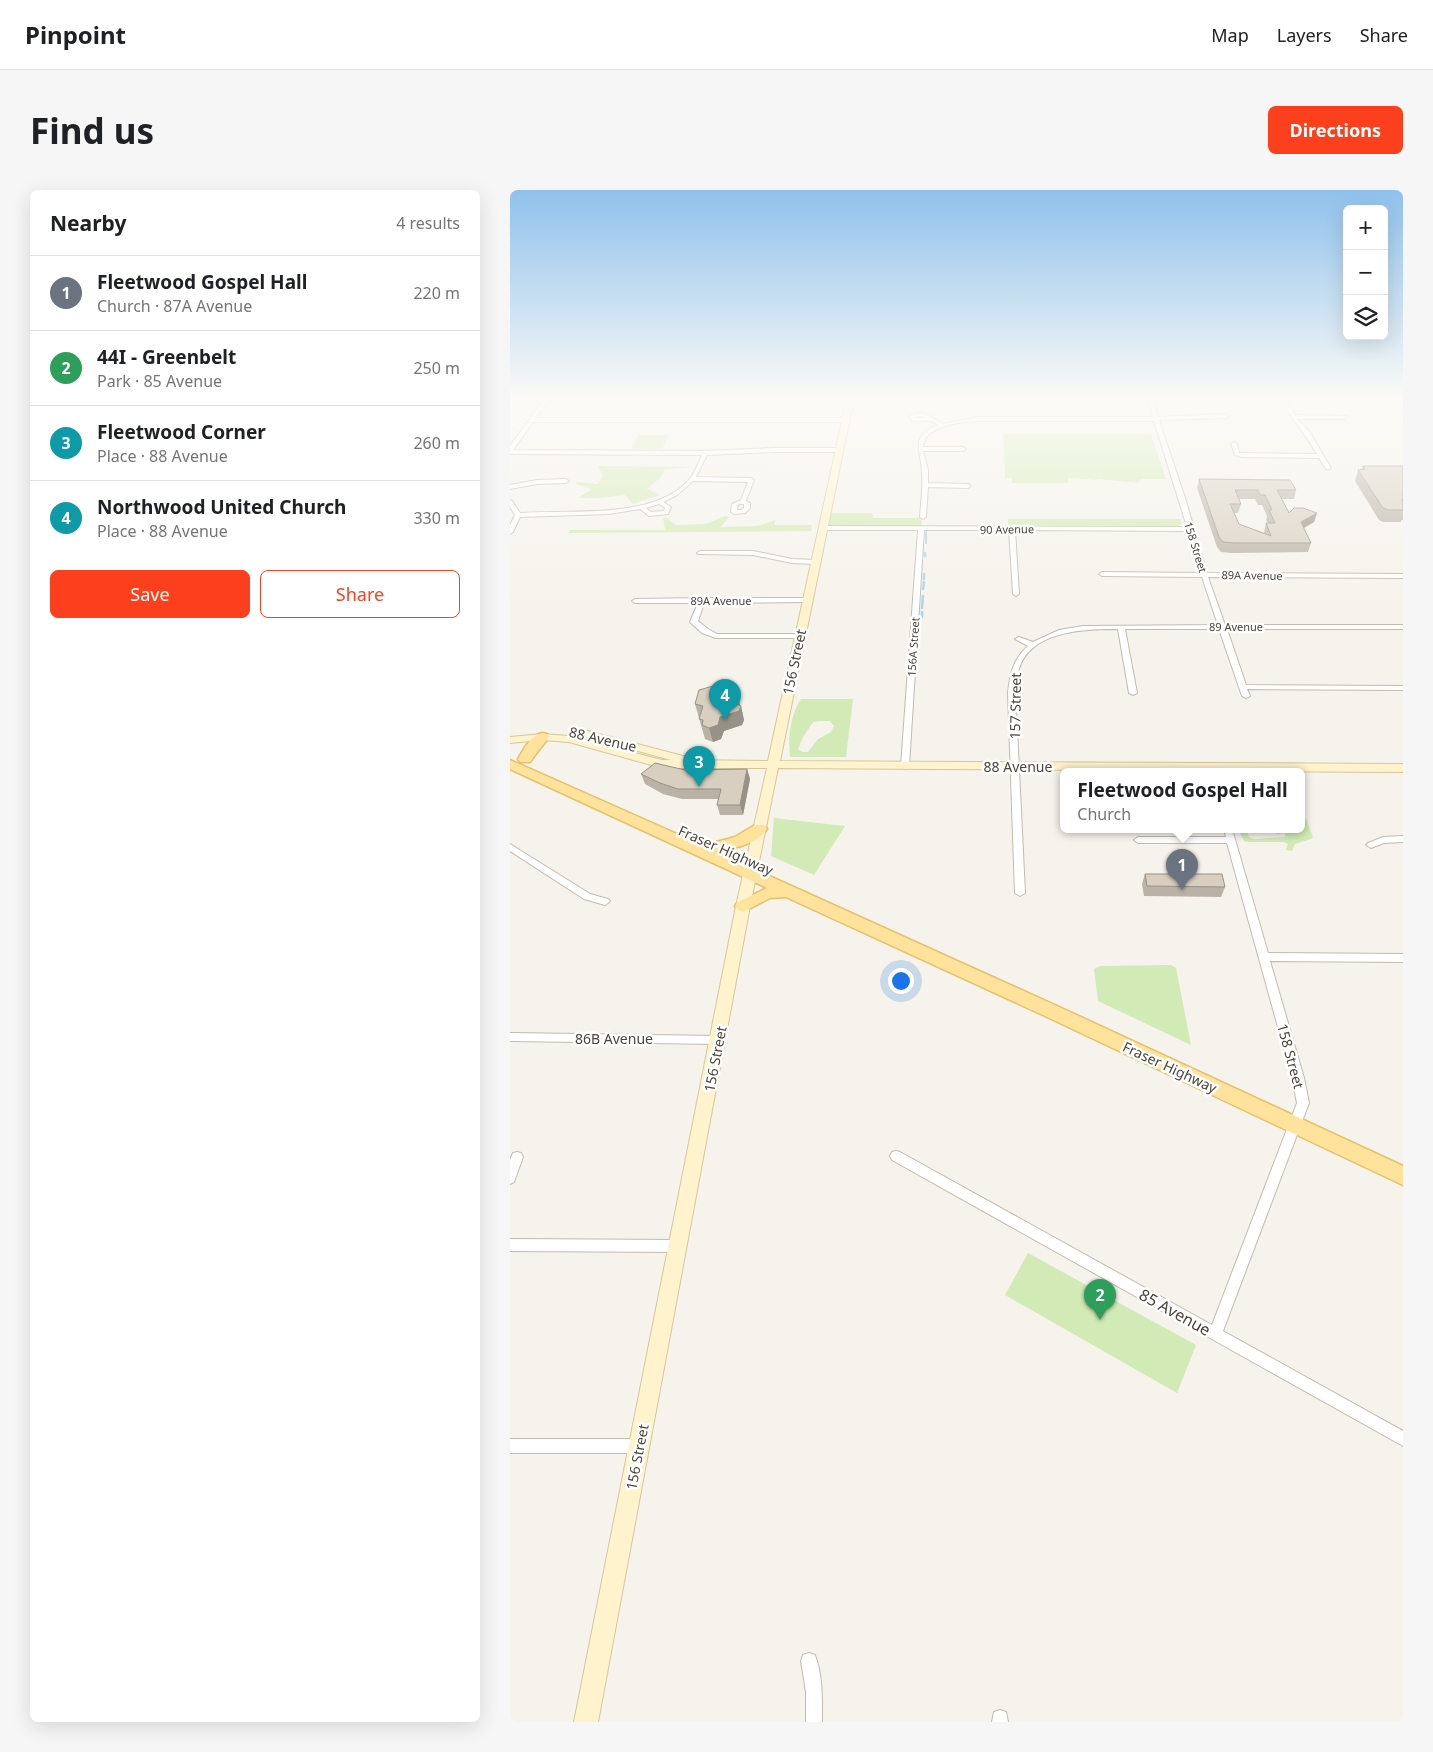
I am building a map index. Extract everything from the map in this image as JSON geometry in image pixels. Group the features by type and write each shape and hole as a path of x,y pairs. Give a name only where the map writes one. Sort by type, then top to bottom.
{"main road":[{"name":"156 Street","path":"586,1722 743,906 753,868 772,765 836,469"},
{"name":"88 Avenue","path":"510,732 545,729 582,732 668,755 693,764"},
{"name":"88 Avenue","path":"510,740 542,737 581,741 662,764 1145,768"},
{"path":"525,759 532,746 542,737"},
{"name":"Fraser Highway","path":"510,752 718,847 793,893 1403,1176"},
{"name":"Fraser Highway","path":"510,764 905,933 936,959"},
{"name":"88 Avenue","path":"1305,769 1403,768"},
{"path":"718,847 740,841 760,829"},
{"path":"743,906 770,892 785,891 793,893"}],"street":[{"path":"518,515 601,513 649,504 681,489 692,479 697,469"},
{"path":"923,516 925,469"},
{"name":"158 Street","path":"1172,469 1204,574 1246,696"},
{"path":"692,479 751,480 743,502"},
{"path":"510,488 533,482 566,482"},
{"path":"925,485 968,486"},
{"path":"641,506 649,514 666,513 668,507 658,501"},
{"path":"510,502 518,515"},
{"path":"510,532 518,515"},
{"name":"90 Avenue","path":"823,528 1191,529"},
{"name":"156A Street","path":"905,766 921,529"},
{"path":"1012,529 1016,594"},
{"path":"700,553 753,553 792,561 816,562"},
{"name":"89A Avenue","path":"1102,574 1403,576"},
{"path":"702,600 694,622 705,631 720,636 799,636"},
{"name":"89A Avenue","path":"635,601 807,600"},
{"name":"89 Avenue","path":"1070,630 1086,627 1403,627"},
{"path":"1121,627 1133,693"},
{"name":"157 Street","path":"1020,893 1012,726 1014,673 1019,660 1033,645 1051,636 1070,630"},
{"path":"1019,639 1033,645"},
{"path":"1244,687 1403,688"},
{"name":"158 Street","path":"1215,1334 1303,1103 1229,833"},
{"path":"1371,845 1383,840 1403,839"},
{"path":"1138,840 1231,840"},
{"path":"510,847 587,897 605,901"},
{"path":"1264,957 1403,958"},
{"name":"86B Avenue","path":"510,1037 718,1040"},
{"name":"85 Avenue","path":"896,1156 1403,1439"},
{"path":"510,1178 517,1157"},
{"path":"510,1245 679,1246"},
{"path":"510,1446 640,1446"},
{"path":"809,1661 814,1692 814,1722"}],"green space":[{"path":"600,469 665,469 660,478 647,489 660,495 633,504 625,495 578,498 592,489 576,484 577,482 598,484 603,476"},
{"path":"1005,469 1163,469 1166,479 1142,479 1138,483 1068,478 1068,483 1012,483 1012,478 1005,478"},
{"path":"830,513 872,513 873,518 922,518 921,527 829,526"},
{"path":"725,516 729,517 721,527 757,526 776,520 774,525 812,525 811,531 568,533 570,530 665,530 663,518 667,518 676,525 706,524"},
{"path":"1008,519 1180,519 1182,524 1177,526 1019,525 1008,528"},
{"path":"801,699 853,699 846,757 790,757 791,727","holes":["830,721 834,726 831,732 818,739 808,752 802,752 798,749 813,722"]},
{"path":"1305,817 1313,837 1295,844 1292,851 1286,850 1288,844 1284,842 1244,841 1240,833 1248,833 1249,837 1255,839 1285,837 1285,833 1305,833"},
{"path":"774,818 845,826 814,875 771,856"},
{"path":"1171,965 1176,968 1191,1045 1098,1001 1094,969 1100,966"},
{"path":"1028,1253 1196,1345 1177,1393 1005,1295"}],"building":[{"path":"1403,469 1403,510 1383,508 1358,470"},
{"path":"1199,479 1290,480 1296,490 1277,490 1289,513 1294,508 1303,508 1317,513 1301,522 1311,543 1234,543 1223,542 1219,537","holes":["1235,490 1258,490 1260,495 1265,495 1272,510 1269,510 1275,523 1266,523 1271,536 1239,524 1230,504 1241,504"]},
{"path":"720,684 737,691 733,702 741,706 739,711 720,717 718,725 709,728 702,725 703,720 699,719 703,706 695,704 699,690"},
{"path":"655,763 685,770 747,769 740,805 717,805 721,789 678,789 641,774"},
{"path":"1145,874 1222,874 1225,887 1147,886"}],"waterway":[{"path":"926,532 926,543"},
{"path":"924,574 924,579"},
{"path":"923,589 924,582"},
{"path":"922,608 923,596"},
{"path":"922,612 922,617"}],"place":[{"name":"Northwood United Church","path":"725,720"},
{"name":"Fleetwood Corner","path":"699,787"},
{"name":"Fleetwood Gospel Hall","path":"1182,890"},
{"name":"44I - Greenbelt","path":"1100,1320"}]}
